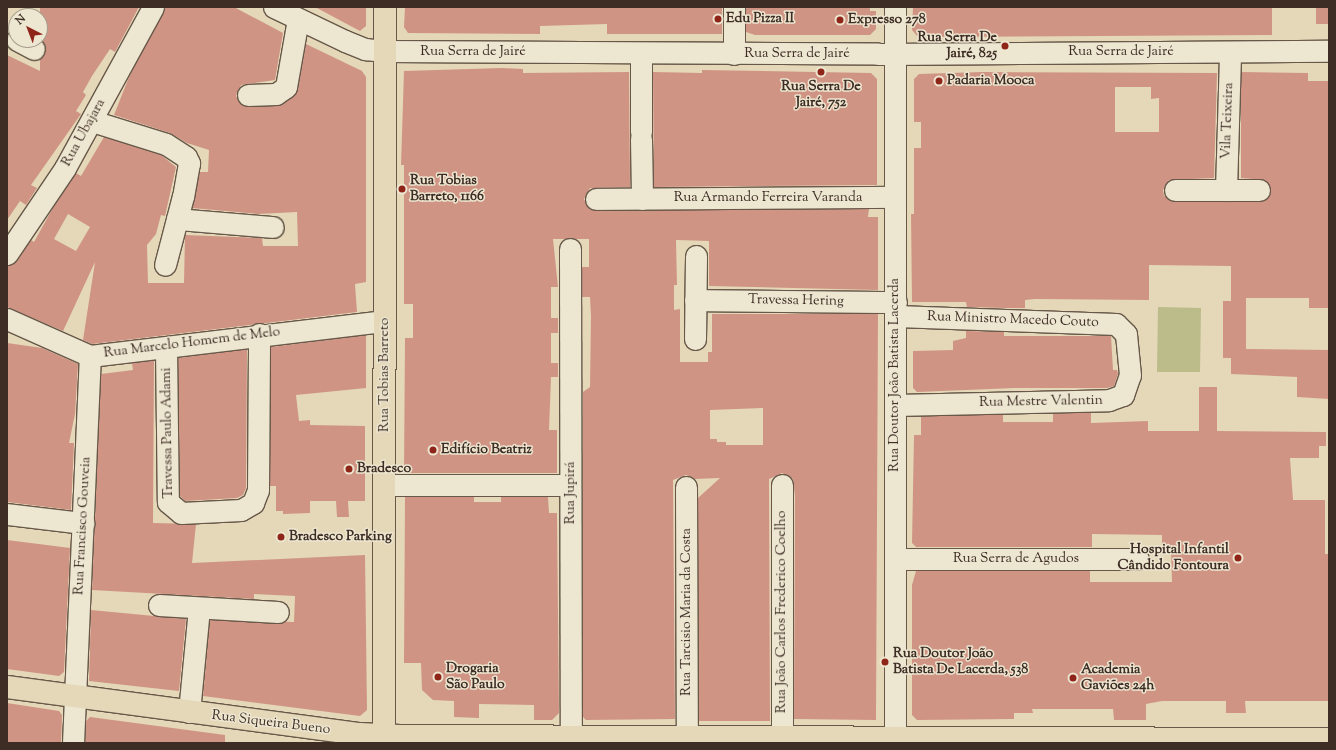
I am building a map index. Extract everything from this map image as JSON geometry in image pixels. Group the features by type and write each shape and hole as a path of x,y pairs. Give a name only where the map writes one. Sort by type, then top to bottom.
{"main road":[{"name":"Rua Tobias Barreto","path":"384,739 385,7"},
{"name":"Rua Siqueira Bueno","path":"7,687 384,739 571,736 782,738 895,741 1235,741 1329,739"}],"street":[{"name":"Rua Ubajara","path":"7,254 92,121 153,7"},
{"name":"Rua Serra de Jairé","path":"274,7 365,49 385,51 641,54 1329,51"},
{"path":"734,7 734,54"},
{"name":"Rua Doutor João Batista Lacerda","path":"895,7 895,741"},
{"path":"248,95 276,94 286,87 298,19"},
{"name":"Vila Teixeira","path":"1226,190 1230,52"},
{"path":"641,54 642,199"},
{"path":"92,121 166,144 183,153 189,163 165,265"},
{"path":"1175,190 1259,190"},
{"name":"Rua Armando Ferreira Varanda","path":"596,199 895,197"},
{"path":"177,219 273,227"},
{"name":"Rua Jupirá","path":"570,249 571,736"},
{"path":"695,339 696,256"},
{"name":"Travessa Hering","path":"695,300 896,309"},
{"name":"Rua Ministro Macedo Couto","path":"896,309 1103,322 1116,324 1126,334"},
{"name":"Rua Marcelo Homem de Melo","path":"7,319 90,356 166,348 259,334 385,321"},
{"name":"Travessa Paulo Adami","path":"166,348 166,490 170,507 175,511 189,514 240,510 253,503 258,484 259,334"},
{"name":"Rua Mestre Valentin","path":"895,405 1117,398 1123,395 1130,383 1126,334"},
{"name":"Rua Francisco Gouveia","path":"73,743 90,356"},
{"path":"385,485 570,485"},
{"name":"Rua João Carlos Frederico Coelho","path":"782,485 782,738"},
{"name":"Rua Tarcisio Maria da Costa","path":"686,487 687,738"},
{"path":"7,514 83,523"},
{"name":"Rua Serra de Agudos","path":"895,559 1138,559"},
{"path":"159,605 278,612"},
{"path":"189,712 199,608"}],"green space":[{"path":"1158,307 1201,308 1200,372 1157,372"}],"building":[{"path":"139,7 115,52 110,49 92,76 83,92 86,95 76,111 81,114 31,185 37,188 26,205 20,201 7,220 7,55 40,71 40,59 45,48 48,48 48,8 40,8"},
{"path":"165,7 234,7 283,33 275,80 241,85 236,96 243,106 277,106 293,97 298,89 306,44 362,71 366,77 366,282 355,284 357,312 92,344 83,340 95,262 63,331 7,307 7,266 17,261 31,240 34,242 54,206 76,173 81,176 104,137 161,155 176,167 165,216 161,215 156,234 147,245 148,283 184,283 185,235 262,238 263,246 298,246 297,212 258,214 192,208 200,172 208,172 209,150 187,143 170,133 114,115 129,77","holes":["68,214 90,227 76,251 54,239"]},
{"path":"315,7 366,7 366,26 360,31"},
{"path":"405,7 722,7 722,34 607,34 607,24 540,26 540,34 408,33 404,27"},
{"path":"746,7 870,7 870,11 876,11 876,29 870,35 755,35 746,32"},
{"path":"913,7 1272,7 1272,35 918,37 912,30"},
{"path":"1316,7 1329,7 1329,24 1316,24"},
{"path":"502,68 523,69 523,73 629,72 630,187 590,188 584,199 590,210 869,209 868,217 878,217 878,290 709,286 709,241 676,240 677,285 674,285 674,310 680,309 680,362 708,362 708,352 712,352 712,314 878,314 876,720 794,719 795,496 793,479 782,473 769,479 770,721 699,721 698,498 720,478 695,479 686,475 673,480 675,719 586,720 583,717 583,392 590,387 591,316 590,297 582,297 582,267 589,267 589,239 553,239 558,287 551,287 551,318 558,318 558,333 551,333 551,363 558,363 558,377 551,377 549,430 557,430 557,473 404,473 405,338 413,338 413,304 404,304 404,165 401,165 404,71","holes":["763,408 763,445 726,445 726,442 717,442 717,439 710,439 710,410"]},
{"path":"702,70 871,73 877,79 877,185 654,187 653,72 702,73"},
{"path":"982,72 1217,73 1214,178 1169,180 1163,190 1164,196 1175,202 1259,202 1270,196 1271,190 1265,180 1241,178 1241,72 1308,73 1308,81 1329,81 1329,308 1309,308 1309,298 1246,298 1246,349 1329,350 1329,399 1297,397 1297,377 1231,374 1231,358 1223,358 1223,301 1231,301 1231,266 1149,265 1149,300 1035,299 1025,300 1025,308 967,307 966,302 912,302 911,214 914,214 914,148 921,148 921,122 914,122 914,79 919,74","holes":["1115,87 1151,87 1151,99 1159,98 1159,132 1115,132"]},
{"path":"966,331 1004,332 1004,336 1111,336 1113,370 1117,370 1118,374 1114,386 1107,388 1015,388 917,392 913,388 913,351 953,350 953,341 966,338"},
{"path":"366,335 366,388 296,395 299,421 310,420 310,425 365,426 365,501 348,501 349,517 337,517 336,501 310,501 310,513 283,514 283,511 276,511 276,486 270,486 271,347"},
{"path":"7,343 42,348 78,364 75,414 69,443 74,443 71,510 7,502"},
{"path":"247,349 246,488 243,495 237,498 185,501 180,496 178,358"},
{"path":"154,360 153,523 196,524 192,563 365,555 367,710 360,716 203,696 210,620 294,622 295,596 254,594 254,599 92,590 101,374 133,370 132,363"},
{"path":"1199,387 1217,387 1217,431 1326,432 1326,446 1319,446 1319,458 1290,458 1293,500 1325,500 1325,554 1329,554 1329,701 1245,701 1246,713 1226,713 1226,701 1162,701 1146,704 1146,720 1114,720 1113,709 1032,709 1033,713 1014,713 1014,719 917,720 912,715 912,585 916,571 1090,571 1090,582 1172,582 1171,549 1162,549 1162,535 1092,534 1092,547 916,547 912,543 914,435 921,435 921,416 1003,414 1003,422 1053,422 1053,413 1091,412 1091,423 1148,421 1148,431 1199,431"},
{"path":"405,497 474,497 474,502 501,502 501,497 548,497 549,513 557,513 559,713 552,720 534,720 534,705 479,704 479,718 454,717 454,701 433,700 422,690 421,663 404,663"},
{"path":"7,540 70,548 64,672 59,676 7,669"},
{"path":"91,610 186,619 179,691 89,681"},
{"path":"7,703 59,711 62,715 61,743 7,743"},
{"path":"90,717 225,735 225,743 85,743 86,721"}],"place":[{"name":"Edu Pizza II","path":"718,19"},
{"name":"Expresso 278","path":"840,20"},
{"name":"Rua Serra De Jairé, 825","path":"1005,46"},
{"name":"Rua Serra De Jairé, 752","path":"821,72"},
{"name":"Padaria Mooca","path":"939,81"},
{"name":"Rua Tobias Barreto, 1166","path":"402,189"},
{"name":"Edifício Beatriz","path":"433,450"},
{"name":"Bradesco","path":"349,469"},
{"name":"Bradesco Parking","path":"281,537"},
{"name":"Hospital Infantil Cândido Fontoura","path":"1238,558"},
{"name":"Rua Doutor João Batista De Lacerda, 538","path":"885,662"},
{"name":"Drogaria São Paulo","path":"438,677"},
{"name":"Academia Gaviões 24h","path":"1073,678"}]}
